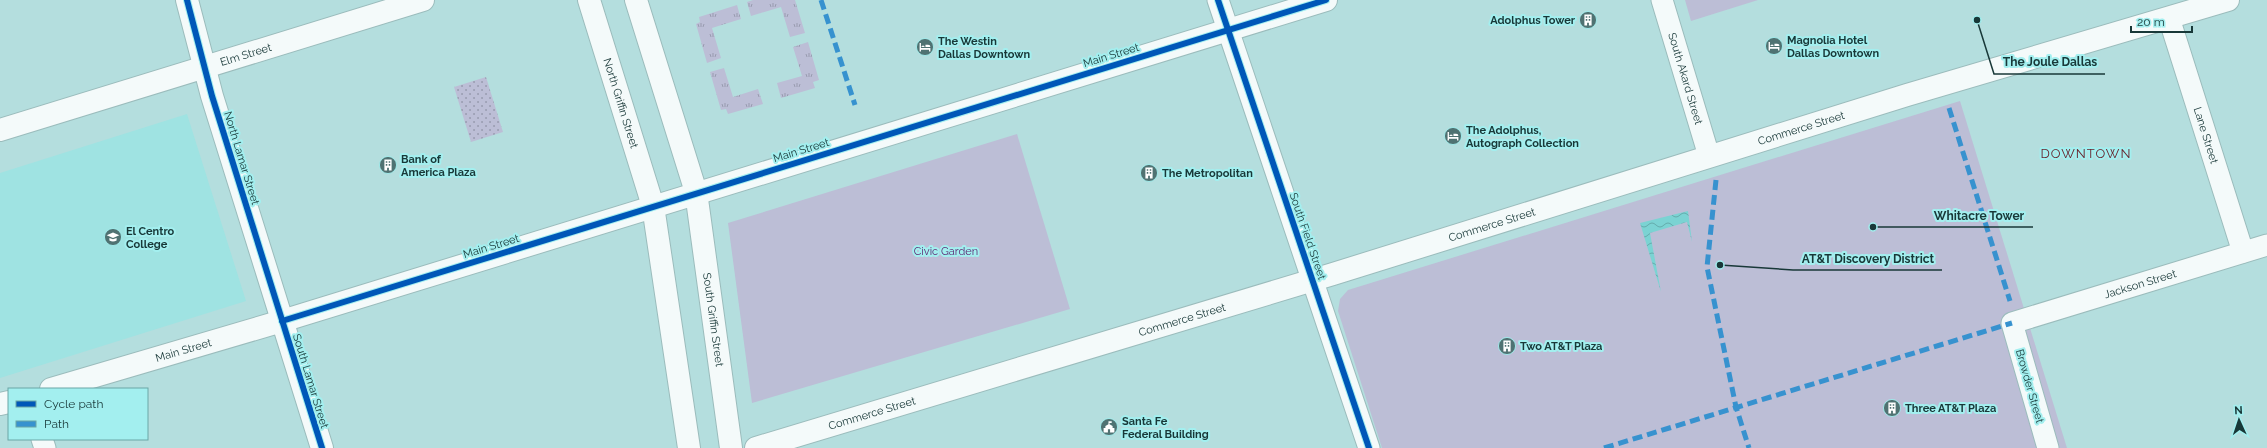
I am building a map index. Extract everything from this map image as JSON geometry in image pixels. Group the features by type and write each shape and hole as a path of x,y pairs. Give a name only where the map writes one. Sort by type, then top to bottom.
{"main road":[{"name":"North Lamar Street","path":"188,0 204,66 282,320"},
{"name":"Elm Street","path":"0,130 204,66 423,0"},
{"name":"North Griffin Street","path":"590,0 653,206"},
{"path":"636,0 696,192"},
{"name":"Main Street","path":"54,388 282,320 1326,0"},
{"name":"Commerce Street","path":"756,448 1312,280 1924,89 2228,0"},
{"name":"South Griffin Street","path":"696,192 731,448"},
{"path":"653,206 689,448"},
{"name":"South Lamar Street","path":"282,320 322,448"}],"street":[{"name":"South Field Street","path":"1218,0 1369,448"},
{"name":"South Akard Street","path":"1662,0 1709,156"},
{"name":"Lane Street","path":"2170,18 2244,252"},
{"name":"Jackson Street","path":"2012,323 2267,245"},
{"name":"Browder Street","path":"2012,323 2048,448"}],"shaded area":[{"name":"El Centro College","path":"187,114 246,301 0,378 0,173"}],"green space":[{"path":"753,0 795,0 805,33 790,37 781,7 751,16 747,2"},
{"path":"1685,0 1758,0 1691,21"},
{"path":"737,5 741,19 712,28 721,58 707,63 696,24 700,22 699,17"},
{"path":"808,42 819,80 813,82 815,88 781,98 777,83 802,76 793,47"},
{"path":"724,68 733,97 758,89 763,104 728,114 726,109 721,110 710,72"},
{"path":"486,77 503,132 471,142 454,87"},
{"path":"1960,101 2067,448 1382,448 1338,311 1340,299 1348,290"},
{"name":"Civic Garden","path":"1017,134 1070,309 752,403 728,223"}],"water":[{"path":"1688,211 1692,242 1687,222 1650,233 1661,292 1640,223"}],"marked path":[{"path":"821,0 855,105"},
{"path":"1949,108 2010,301"},
{"path":"1716,180 1707,267 1736,407 1749,448"},
{"path":"1604,448 2012,323"}],"cycle path":[{"path":"187,0 212,96 322,448"},
{"path":"1218,0 1369,448"},
{"path":"282,321 1326,0"}],"place":[{"name":"Adolphus Tower","path":"1588,20"},
{"name":"The Joule Dallas","path":"1977,20"},
{"name":"Magnolia Hotel Dallas Downtown","path":"1774,46"},
{"name":"The Westin Dallas Downtown","path":"925,47"},
{"name":"The Adolphus, Autograph Collection","path":"1453,136"},
{"name":"Bank of America Plaza","path":"388,165"},
{"name":"The Metropolitan","path":"1149,173"},
{"name":"Whitacre Tower","path":"1873,227"},
{"name":"El Centro College","path":"113,237"},
{"name":"AT&T Discovery District","path":"1720,265"},
{"name":"Two AT&T Plaza","path":"1507,346"},
{"name":"Three AT&T Plaza","path":"1892,408"},
{"name":"Santa Fe Federal Building","path":"1109,427"}],"district":[{"name":"DOWNTOWN","path":"2086,153"}]}
